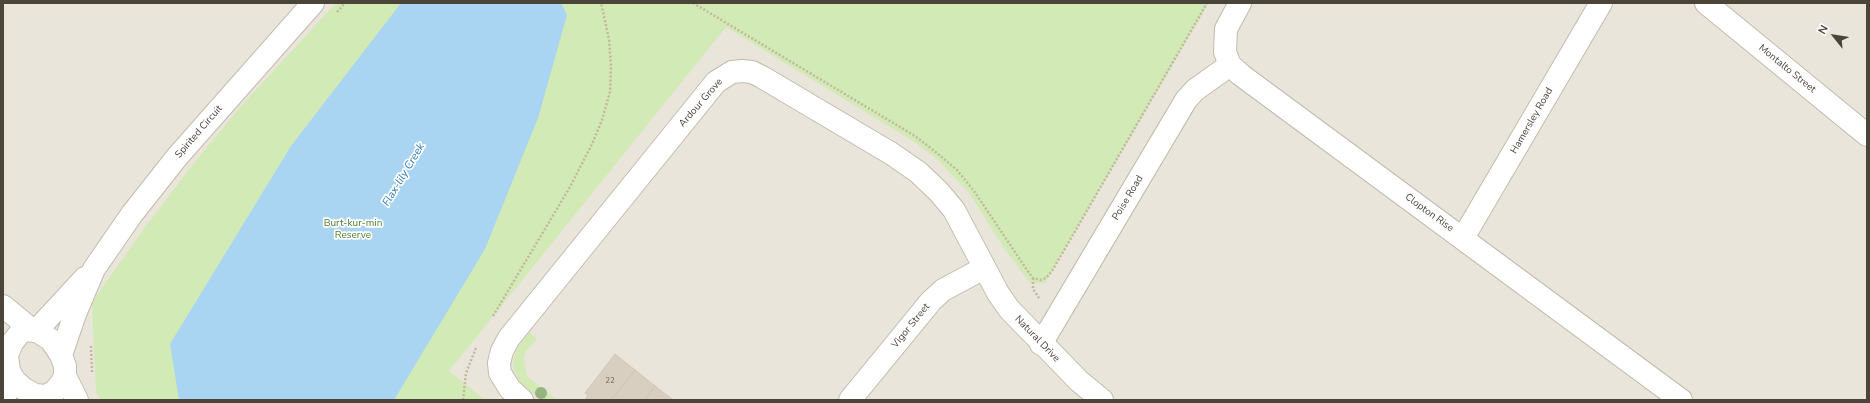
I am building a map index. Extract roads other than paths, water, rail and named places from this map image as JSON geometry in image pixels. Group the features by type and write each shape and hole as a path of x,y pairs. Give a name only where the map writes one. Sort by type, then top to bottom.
{"street":[{"name":"Spirited Circuit","path":"34,330 94,269 132,214 177,157 313,3"},
{"path":"1230,65 1225,52 1226,29 1240,3"},
{"name":"Hamersley Road","path":"1463,238 1601,3"},
{"name":"Montalto Street","path":"1706,3 1867,135"},
{"name":"Clopton Rise","path":"1230,65 1241,75 1681,400"},
{"name":"Poise Road","path":"1041,344 1186,100 1195,90 1230,65"},
{"name":"Ardour Grove","path":"522,400 510,390 500,373 499,363 509,338 716,82 732,72 747,72 762,77 892,154 918,172 939,192 954,210 984,268"},
{"name":"Natural Drive","path":"984,268 1009,309 1041,344 1079,381 1102,400"},
{"name":"Vigor Street","path":"850,400 931,301 943,290 984,268"},
{"name":"Spirited Circuit","path":"61,355 75,314 94,269"},
{"path":"3,306 34,330 51,340 61,355 65,366 65,376 76,400"},
{"path":"34,330 20,333 6,348 8,366 12,376 24,389 38,398 51,395 65,376"},
{"path":"4,400 12,376"}],"water":[{"name":"Flax-lily Creek","path":"401,3 561,3 567,15 538,118 485,249 394,400 179,400 170,344 291,146"}],"park label":[{"name":"Burt-kur-min Reserve","path":"353,230"}]}
